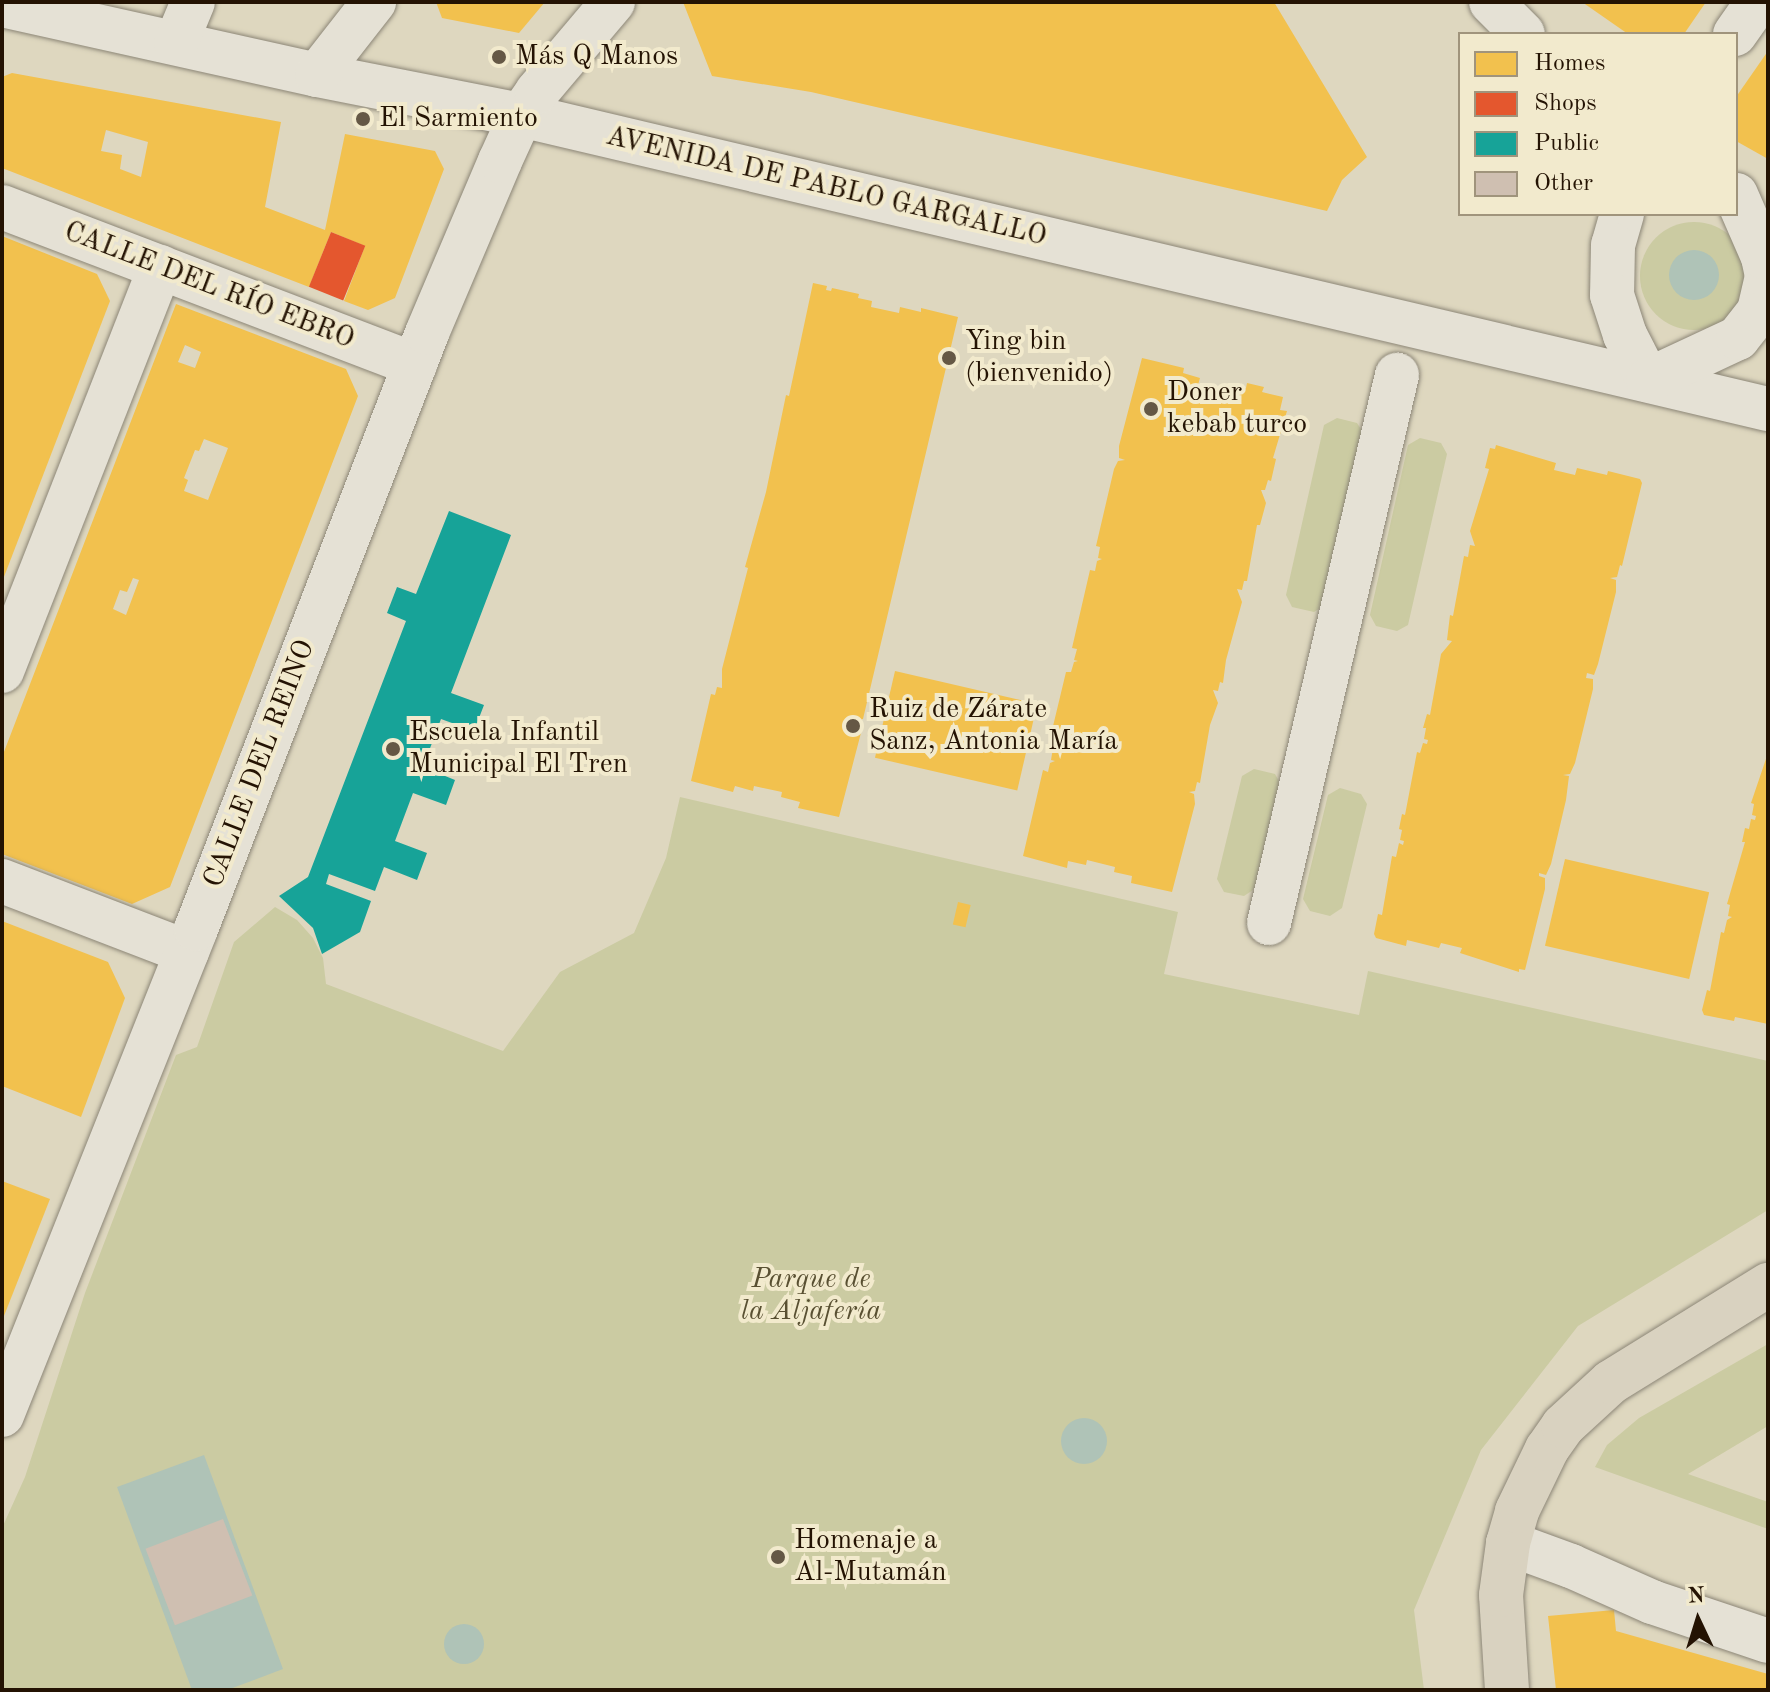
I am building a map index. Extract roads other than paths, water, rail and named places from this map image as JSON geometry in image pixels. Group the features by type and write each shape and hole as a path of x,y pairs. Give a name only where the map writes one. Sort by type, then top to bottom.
{"main road":[{"path":"1507,1690 1501,1595 1508,1543 1517,1511 1547,1449 1586,1402 1647,1357 1768,1285"}],"street":[{"path":"176,43 193,2"},
{"path":"317,75 374,2"},
{"name":"CALLE DEL REINO","path":"2,1415 187,952 415,365 521,115 613,2"},
{"path":"1491,2 1521,32"},
{"path":"1736,32 1757,2"},
{"name":"AVENIDA DE PABLO GARGALLO","path":"2,5 317,75 521,115 1768,409"},
{"path":"1738,196 1768,213"},
{"path":"1622,216 1612,259 1615,308 1648,380 1738,338 1759,311 1767,276 1763,257 1738,200"},
{"name":"CALLE DEL RÍO EBRO","path":"2,207 415,365"},
{"path":"1612,259 1641,223 1651,216"},
{"path":"2,671 160,267"},
{"path":"1269,923 1397,375"},
{"path":"2,881 187,952"},
{"path":"1508,1543 1571,1566 1652,1602 1768,1641"}],"place":[{"name":"Más Q Manos","path":"499,57"},
{"name":"El Sarmiento","path":"363,119"},
{"name":"Ying bin (bienvenido)","path":"949,358"},
{"name":"Doner kebab turco","path":"1151,409"},
{"name":"Ruiz de Zárate Sanz, Antonia María","path":"853,726"},
{"name":"Escuela Infantil Municipal El Tren","path":"393,749"},
{"name":"Homenaje a Al-Mutamán","path":"778,1557"}],"park label":[{"name":"Parque de la Aljafería","path":"811,1296"}]}
